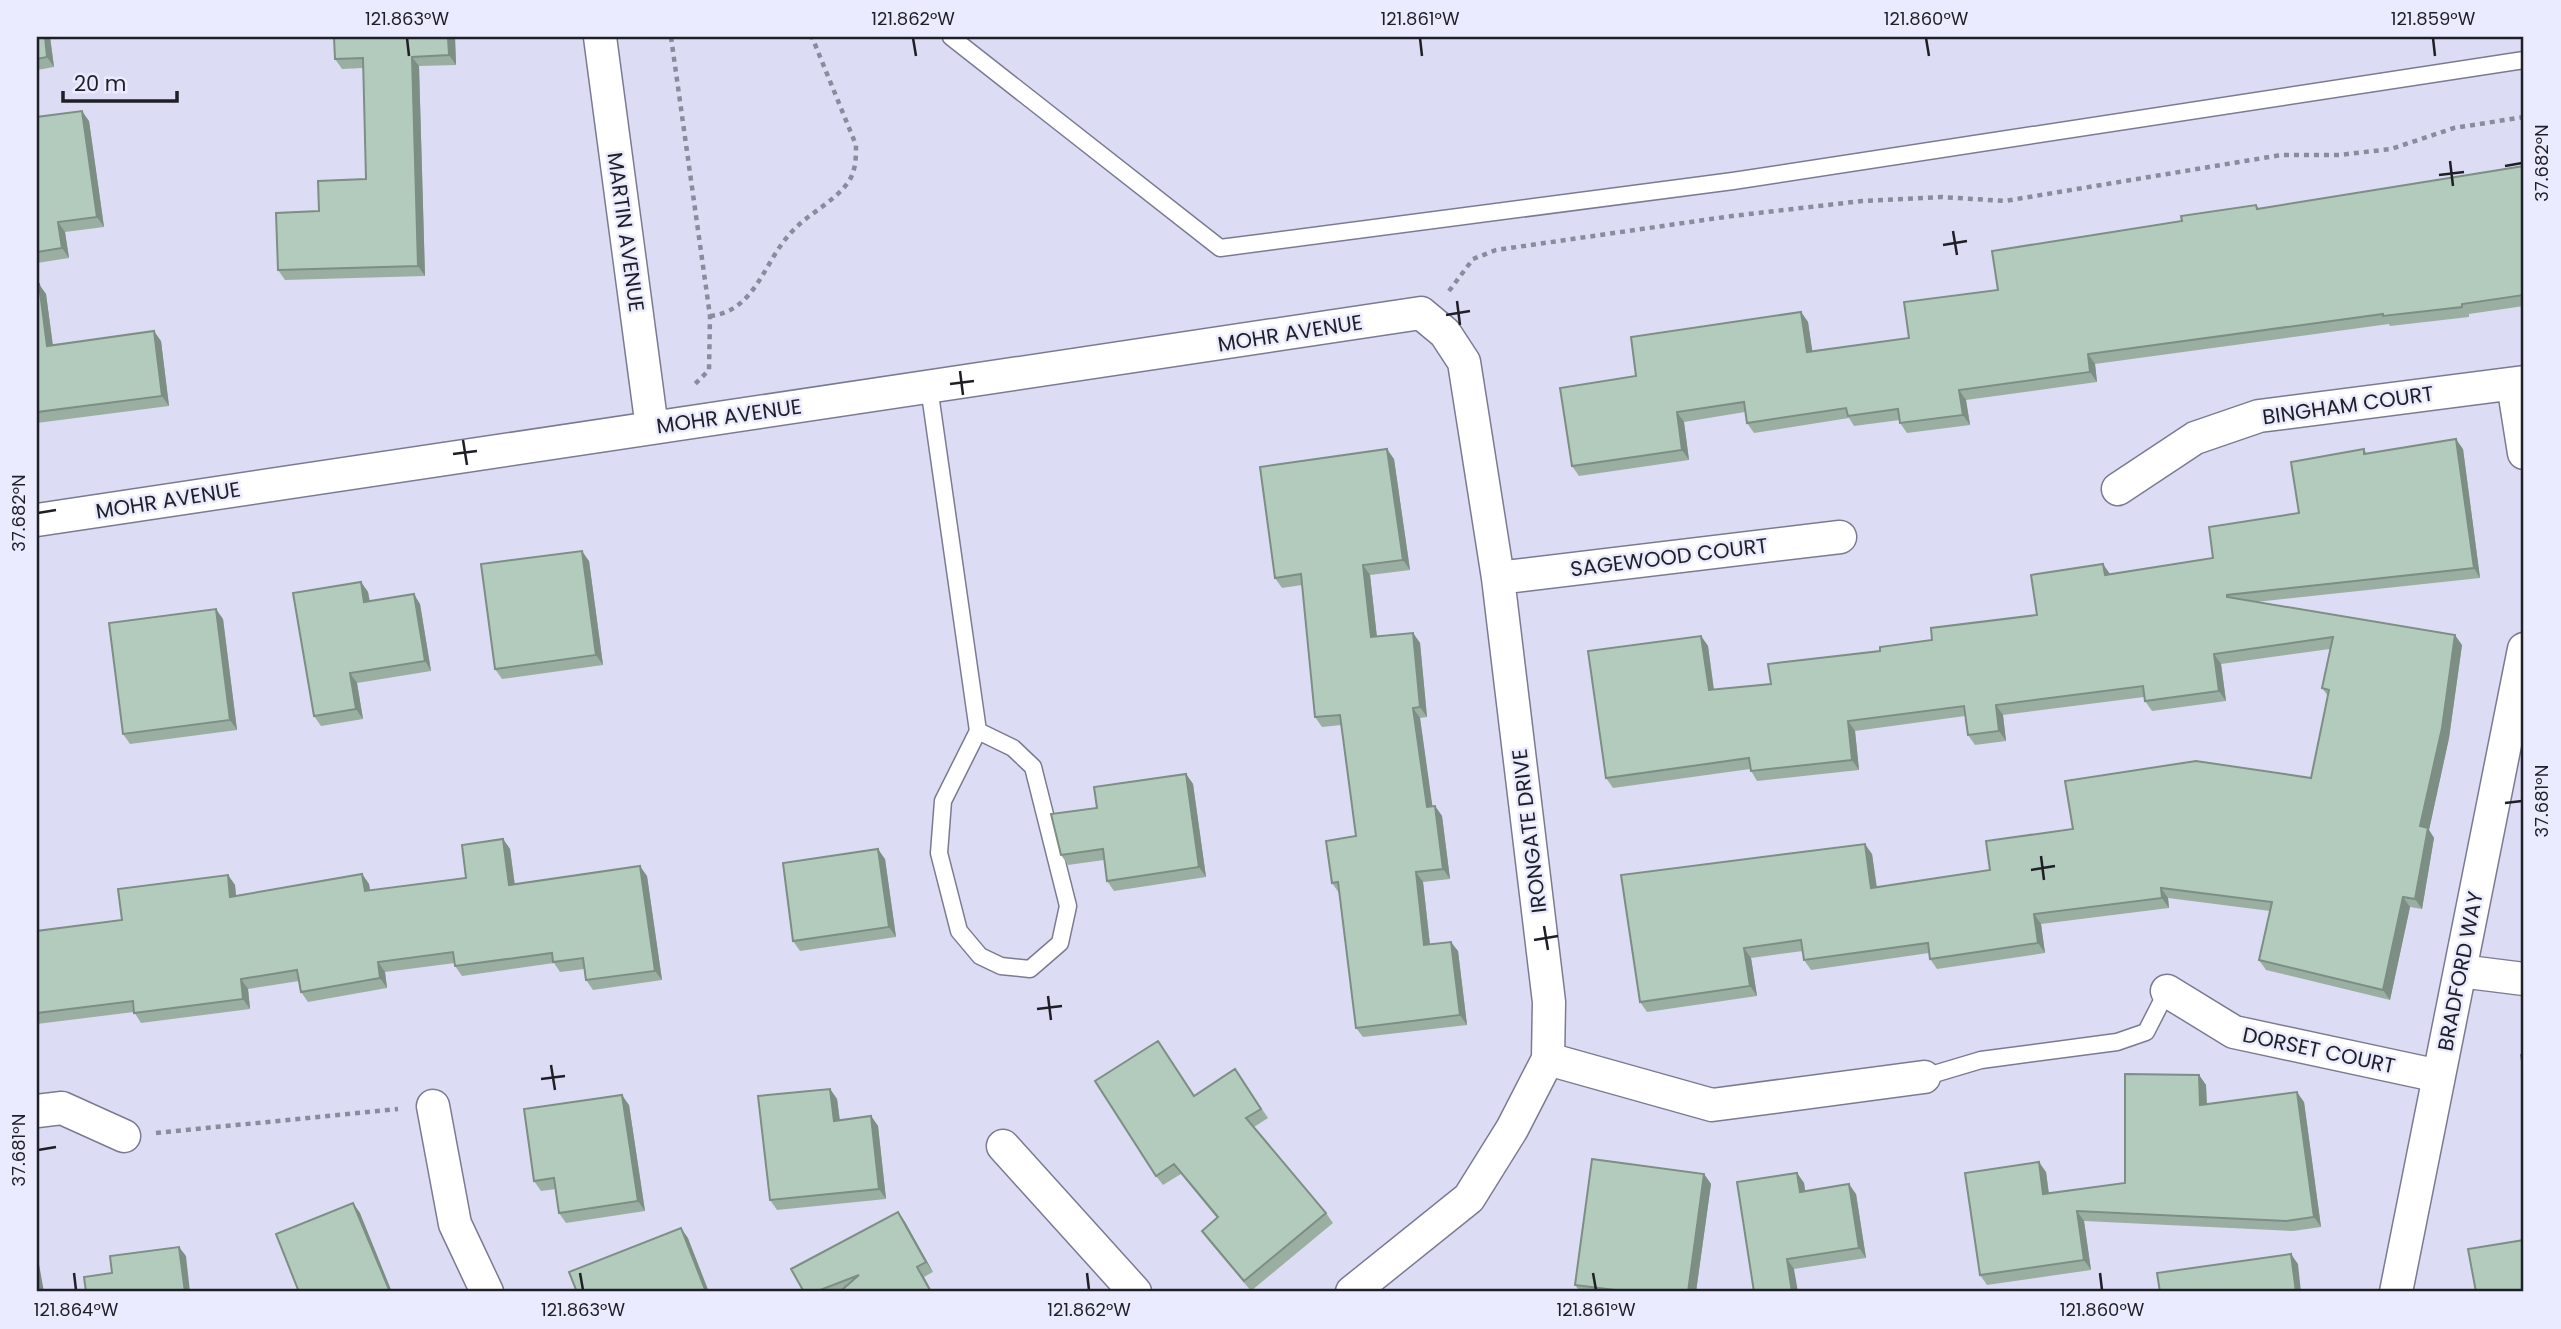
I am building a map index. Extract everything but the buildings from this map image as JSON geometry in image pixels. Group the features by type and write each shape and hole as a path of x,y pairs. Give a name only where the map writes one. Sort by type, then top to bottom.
{"street":[{"name":"MARTIN AVENUE","path":"600,37 652,428"},
{"name":"MOHR AVENUE","path":"37,520 1424,316"},
{"name":"IRONGATE DRIVE","path":"1352,1292 1469,1198 1512,1129 1548,1059 1549,1002 1499,578 1464,362 1445,333 1424,316"},
{"path":"2519,383 2524,453"},
{"name":"BINGHAM COURT","path":"2118,489 2195,438 2259,416 2519,383"},
{"name":"SAGEWOOD COURT","path":"1499,578 1840,537"},
{"name":"BRADFORD WAY","path":"2396,1292 2524,649"},
{"path":"2460,971 2524,979"},
{"name":"DORSET COURT","path":"2167,991 2234,1032 2439,1076"},
{"path":"1548,1059 1712,1105 1924,1077"},
{"path":"433,1106 455,1224 486,1292"},
{"path":"37,1111 62,1108 124,1136"},
{"path":"1003,1146 1135,1292"}],"lane":[{"path":"951,37 1220,248 1733,181 2524,60"},
{"path":"929,387 978,731 943,801 939,853 959,931 980,956 1001,966 1030,969 1060,943 1068,906 1033,766 1013,748 978,731"},
{"path":"1924,1077 1981,1060 2117,1042 2146,1032 2167,991"}],"path":[{"path":"671,37 710,316 709,370 690,390"},
{"path":"710,316 724,314 744,300 766,273 789,234 832,200 850,180 855,164 856,145 812,37"},
{"path":"1424,316 1473,259 1496,250 1732,216 1862,201 1941,197 2005,201 2281,155 2340,155 2391,149 2454,128 2524,117"},
{"path":"124,1136 433,1106"}]}
